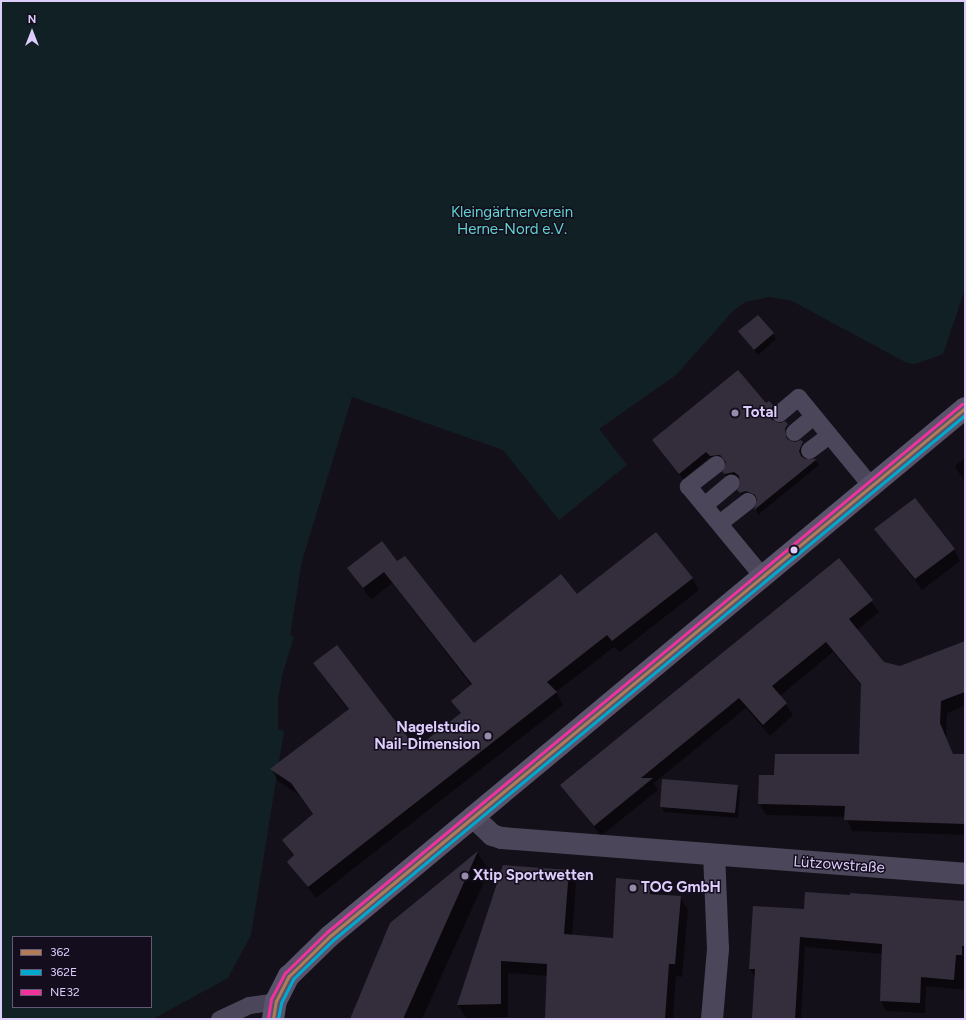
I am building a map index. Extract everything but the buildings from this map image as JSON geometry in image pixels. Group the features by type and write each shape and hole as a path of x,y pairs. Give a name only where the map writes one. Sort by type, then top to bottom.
{"main road":[{"path":"274,1010 289,976 330,936 872,487 965,408"}],"street":[{"name":"Lützowstraße","path":"473,817 492,835 502,838 965,874"},
{"path":"712,1019 718,949 714,855"}],"lane":[{"path":"779,413 798,397 872,487"},
{"path":"794,432 814,416"},
{"path":"810,450 829,434"},
{"path":"716,464 688,486 763,577"},
{"path":"704,504 731,482"},
{"path":"719,523 747,501"},
{"path":"219,1019 249,1005 274,1010"}],"green space":[{"name":"Kleingärtnerverein Herne-Nord e.V.","path":"1,1 965,1 965,289 943,354 915,364 907,363 792,301 770,297 745,302 732,312 676,375 599,429 627,465 559,520 503,450 352,397 302,561 290,635 294,637 283,672 278,699 278,729 284,731 251,935 228,978 153,1019 1,1019"}],"transit line":[{"name":"NE32","path":"268,1018 271,999 285,973 327,932 962,404"},
{"name":"362","path":"273,1019 276,1001 289,976 330,936 965,408"},
{"name":"362E","path":"278,1019 281,1003 293,979 333,940 965,415"}],"place":[{"name":"Total","path":"735,413"},
{"name":"Nagelstudio Nail-Dimension","path":"488,736"},
{"name":"Xtip Sportwetten","path":"465,876"},
{"name":"TOG GmbH","path":"633,888"}]}
